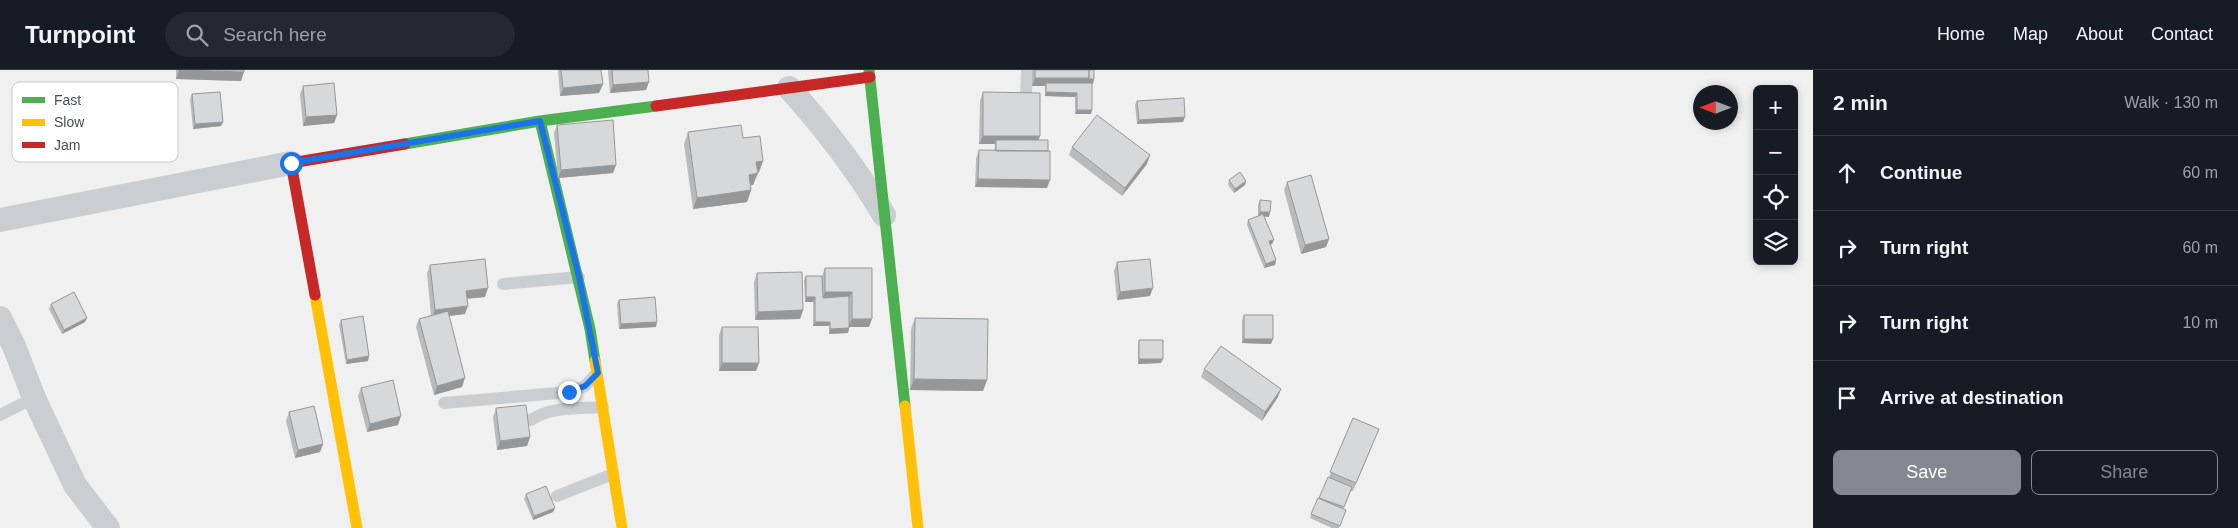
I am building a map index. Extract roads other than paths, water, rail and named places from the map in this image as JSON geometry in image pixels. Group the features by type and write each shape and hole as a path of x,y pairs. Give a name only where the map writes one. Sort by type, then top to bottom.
{"street":[{"path":"0,220 291,163 540,121 790,88 869,74 918,528"},
{"path":"790,88 826,129 860,175 884,216"},
{"path":"540,121 579,277 598,373 622,528"},
{"path":"291,163 357,528"},
{"path":"0,318 14,346 34,398 76,485 108,528"}],"lane":[{"path":"1026,96 1027,70"},
{"path":"503,284 579,277"},
{"path":"444,403 569,392 585,386 598,373"},
{"path":"0,415 34,398"},
{"path":"531,420 540,414 556,410 603,407"},
{"path":"557,496 613,474"}]}
